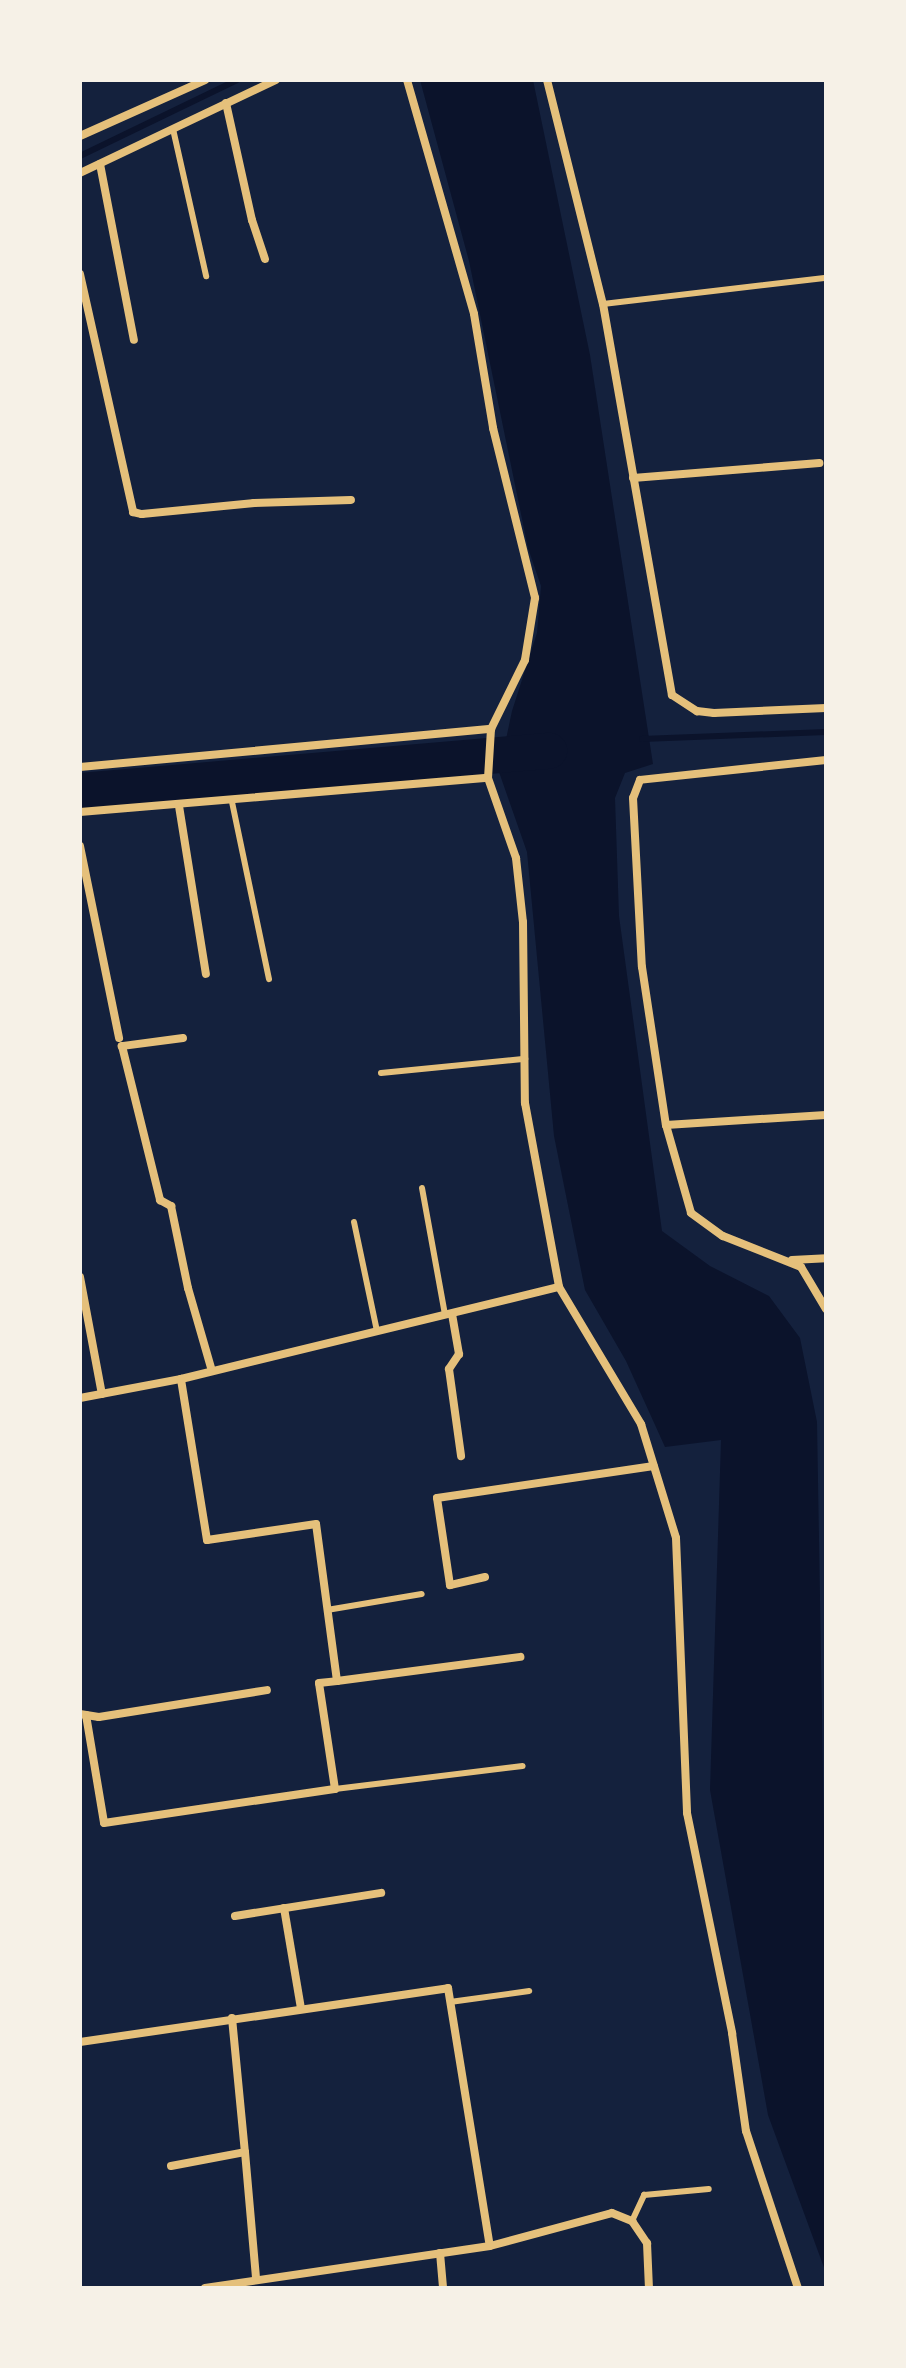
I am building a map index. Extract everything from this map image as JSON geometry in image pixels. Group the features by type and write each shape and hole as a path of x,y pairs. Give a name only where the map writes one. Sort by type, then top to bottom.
{"street":[{"path":"80,136 205,80"},
{"path":"80,173 276,80"},
{"path":"407,80 474,314 493,428 535,598 525,660 491,729 488,778 516,858 523,922 525,1103 559,1287 641,1424 676,1538 687,1813 732,2033 746,2131 798,2288"},
{"path":"547,80 603,304 672,695 697,711 714,713 826,708"},
{"path":"226,103 252,220 265,259"},
{"path":"100,164 134,340"},
{"path":"80,274 133,512 142,514 254,503 351,500"},
{"path":"633,478 819,463"},
{"path":"80,767 491,729"},
{"path":"826,760 640,780 633,798 642,967 666,1125 691,1213 723,1236 801,1267 826,1309"},
{"path":"80,812 232,802 488,778"},
{"path":"179,806 206,974"},
{"path":"80,846 119,1038"},
{"path":"183,1038 122,1046 160,1200 171,1206 188,1288 212,1371"},
{"path":"666,1125 826,1115"},
{"path":"787,1260 826,1258"},
{"path":"80,1277 102,1394"},
{"path":"80,1398 181,1379 377,1331 450,1317 559,1287"},
{"path":"450,1317 459,1354 449,1369 461,1456"},
{"path":"181,1379 207,1540 316,1524 337,1681"},
{"path":"485,1577 450,1585 437,1498 654,1466"},
{"path":"267,1690 99,1717 83,1715 104,1823 335,1789 319,1683 520,1657"},
{"path":"235,1916 381,1893"},
{"path":"284,1908 301,2008"},
{"path":"80,2042 448,1988 490,2246"},
{"path":"232,2018 256,2278"},
{"path":"171,2166 245,2152"},
{"path":"205,2288 256,2278 490,2246 612,2213 632,2221 647,2243 649,2288"},
{"path":"440,2253 443,2288"}],"lane":[{"path":"173,129 206,276"},
{"path":"603,304 826,278"},
{"path":"232,802 269,979"},
{"path":"381,1073 525,1059"},
{"path":"422,1188 450,1317"},
{"path":"354,1222 377,1331"},
{"path":"327,1610 422,1594"},
{"path":"335,1789 523,1766"},
{"path":"450,2002 529,1991"},
{"path":"632,2221 644,2195 709,2189"}],"water":[{"path":"420,80 533,80 590,355 653,764 625,773 615,798 619,916 662,1231 710,1266 769,1296 800,1338 817,1422 826,1951 826,2273 768,2115 710,1790 721,1440 665,1447 626,1361 585,1290 554,1136 527,852 499,772 512,711 537,633 541,586 528,548 469,261"}],"waterway":[{"path":"80,156 237,80"},
{"path":"642,739 826,732"},
{"path":"80,791 549,751"}]}
